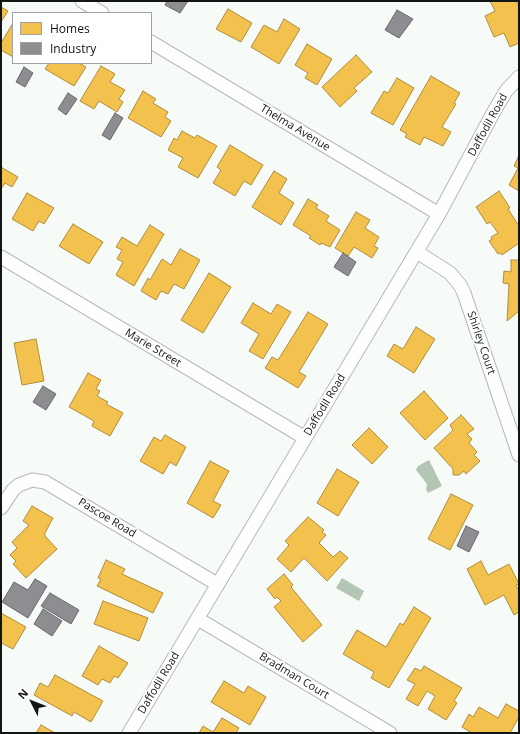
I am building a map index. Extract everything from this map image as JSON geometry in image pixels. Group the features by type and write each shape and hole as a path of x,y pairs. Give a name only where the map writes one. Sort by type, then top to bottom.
{"street":[{"path":"82,1 100,12"},
{"name":"Thelma Avenue","path":"152,43 440,214"},
{"name":"Daffodil Road","path":"129,733 440,214 506,91 519,77"},
{"name":"Shirley Court","path":"417,252 450,273 464,292 519,455"},
{"name":"Marie Street","path":"1,257 305,438"},
{"name":"Pascoe Road","path":"1,508 13,490 19,485 32,480 45,482 217,584"},
{"name":"Bradman Court","path":"198,619 390,733"}],"shaded area":[{"path":"429,460 442,486 428,493 426,489 427,484 416,470 418,466"},
{"path":"342,578 364,591 359,601 336,588"}],"building: Homes":[{"path":"490,1 516,1 519,7 519,43 510,47 504,33 494,37 485,16 495,11"},
{"path":"1,7 8,11 1,22"},
{"path":"228,9 252,23 241,42 216,29"},
{"path":"284,19 300,29 279,64 251,47 264,25 277,32"},
{"path":"12,25 12,56 1,50 1,43"},
{"path":"307,44 332,59 317,85 305,78 308,73 295,65"},
{"path":"356,55 372,72 354,88 357,91 340,107 322,87"},
{"path":"48,64 81,64 86,67 74,86 45,69"},
{"path":"101,66 115,74 110,82 125,90 119,99 123,102 117,112 99,101 94,109 80,101"},
{"path":"431,76 460,93 454,103 456,104 442,127 451,132 443,146 424,137 420,145 405,137 407,134 400,130"},
{"path":"397,78 414,88 393,125 371,113 384,91 388,93"},
{"path":"143,91 156,99 153,103 168,112 165,117 171,121 161,137 128,118"},
{"path":"182,131 195,138 197,135 217,146 198,178 178,167 183,158 168,150 174,138 177,140"},
{"path":"230,145 263,165 251,185 244,181 235,196 213,183 221,170 217,167"},
{"path":"519,155 519,191 509,185 518,168 514,166"},
{"path":"1,167 18,177 12,187 5,183 1,189"},
{"path":"274,171 287,179 279,193 294,203 281,225 252,207"},
{"path":"499,191 519,226 519,243 502,255 500,253 498,254 489,241 492,239 491,237 498,233 490,222 487,224 476,207"},
{"path":"27,193 54,208 44,224 39,221 33,231 12,219"},
{"path":"308,199 318,205 316,208 329,216 326,221 340,230 330,247 321,243 320,245 309,238 311,236 293,225"},
{"path":"356,212 370,220 365,228 379,237 374,246 378,248 372,258 354,247 348,256 335,248"},
{"path":"73,224 103,242 89,264 59,246"},
{"path":"150,225 164,234 134,286 116,275 123,262 117,259 122,250 116,247 122,237 137,246"},
{"path":"180,249 200,260 184,289 174,284 168,294 161,291 156,300 141,291 148,278 150,280 162,259 171,265"},
{"path":"511,260 519,260 519,311 507,321 509,284 503,283 504,271 511,272"},
{"path":"209,273 231,287 203,333 181,320"},
{"path":"253,303 271,314 277,304 291,312 263,359 249,351 259,334 241,323"},
{"path":"308,312 328,324 299,372 306,376 298,388 265,368 272,357 278,360"},
{"path":"416,327 435,339 414,373 387,356 394,344 403,349"},
{"path":"36,339 44,381 22,385 14,343"},
{"path":"88,373 101,380 96,389 100,391 97,396 108,402 106,404 123,413 110,436 92,426 94,421 69,407"},
{"path":"424,391 448,418 425,440 400,413"},
{"path":"461,415 474,429 467,434 472,439 469,443 477,452 474,455 480,461 466,474 464,471 459,475 453,475 453,469 434,448 453,430 450,425"},
{"path":"369,428 388,447 372,464 352,445"},
{"path":"165,435 186,447 176,466 170,462 163,474 140,461 154,437 161,441"},
{"path":"210,461 229,471 213,501 221,505 213,518 187,503"},
{"path":"337,469 359,482 338,516 317,503"},
{"path":"451,494 473,505 450,550 428,539"},
{"path":"32,506 53,518 45,533 45,536 57,549 26,578 13,564 16,561 10,555 17,548 12,542 29,525 23,521"},
{"path":"308,517 324,530 322,532 326,535 319,543 333,557 340,551 348,558 327,581 304,558 291,572 277,559 289,545 285,541"},
{"path":"106,560 125,569 122,574 163,593 153,613 97,586 101,579 98,578"},
{"path":"481,561 488,575 509,564 519,584 516,585 519,591 519,612 514,615 504,595 485,605 467,569"},
{"path":"284,574 293,585 291,587 322,625 303,642 274,607 281,601 277,597 275,599 267,589"},
{"path":"103,601 148,618 139,641 94,624"},
{"path":"414,607 431,618 389,688 371,678 374,672 343,654 357,630 386,647 400,623 403,625"},
{"path":"1,613 26,627 13,649 1,643"},
{"path":"99,646 128,663 118,678 114,676 110,683 102,679 98,685 82,676"},
{"path":"424,666 462,688 454,701 457,703 446,720 428,709 435,696 427,691 418,706 406,699 415,684 407,680 415,668 421,671"},
{"path":"55,675 103,701 91,722 74,712 72,716 34,695 40,683 48,687"},
{"path":"224,681 244,693 248,686 266,697 250,725 211,702"},
{"path":"506,704 519,711 519,717 510,733 472,733 462,727 469,714 473,717 479,707 498,718"},
{"path":"222,718 239,728 236,733 199,733 203,726 213,732"},
{"path":"41,725 55,733 36,733"}],"building: Industry":[{"path":"167,1 188,1 180,13 165,5"},
{"path":"397,10 413,19 399,38 385,30"},
{"path":"24,67 33,73 25,87 16,82"},
{"path":"68,93 77,99 66,115 58,109"},
{"path":"115,113 123,118 110,140 102,135"},
{"path":"343,253 356,262 348,276 334,267"},
{"path":"43,386 56,394 46,410 33,402"},
{"path":"466,526 479,532 469,552 457,546"},
{"path":"35,579 47,586 28,618 2,602 14,582 28,590"},
{"path":"50,593 79,610 71,624 41,606"},
{"path":"43,609 62,621 52,636 34,624"}]}
